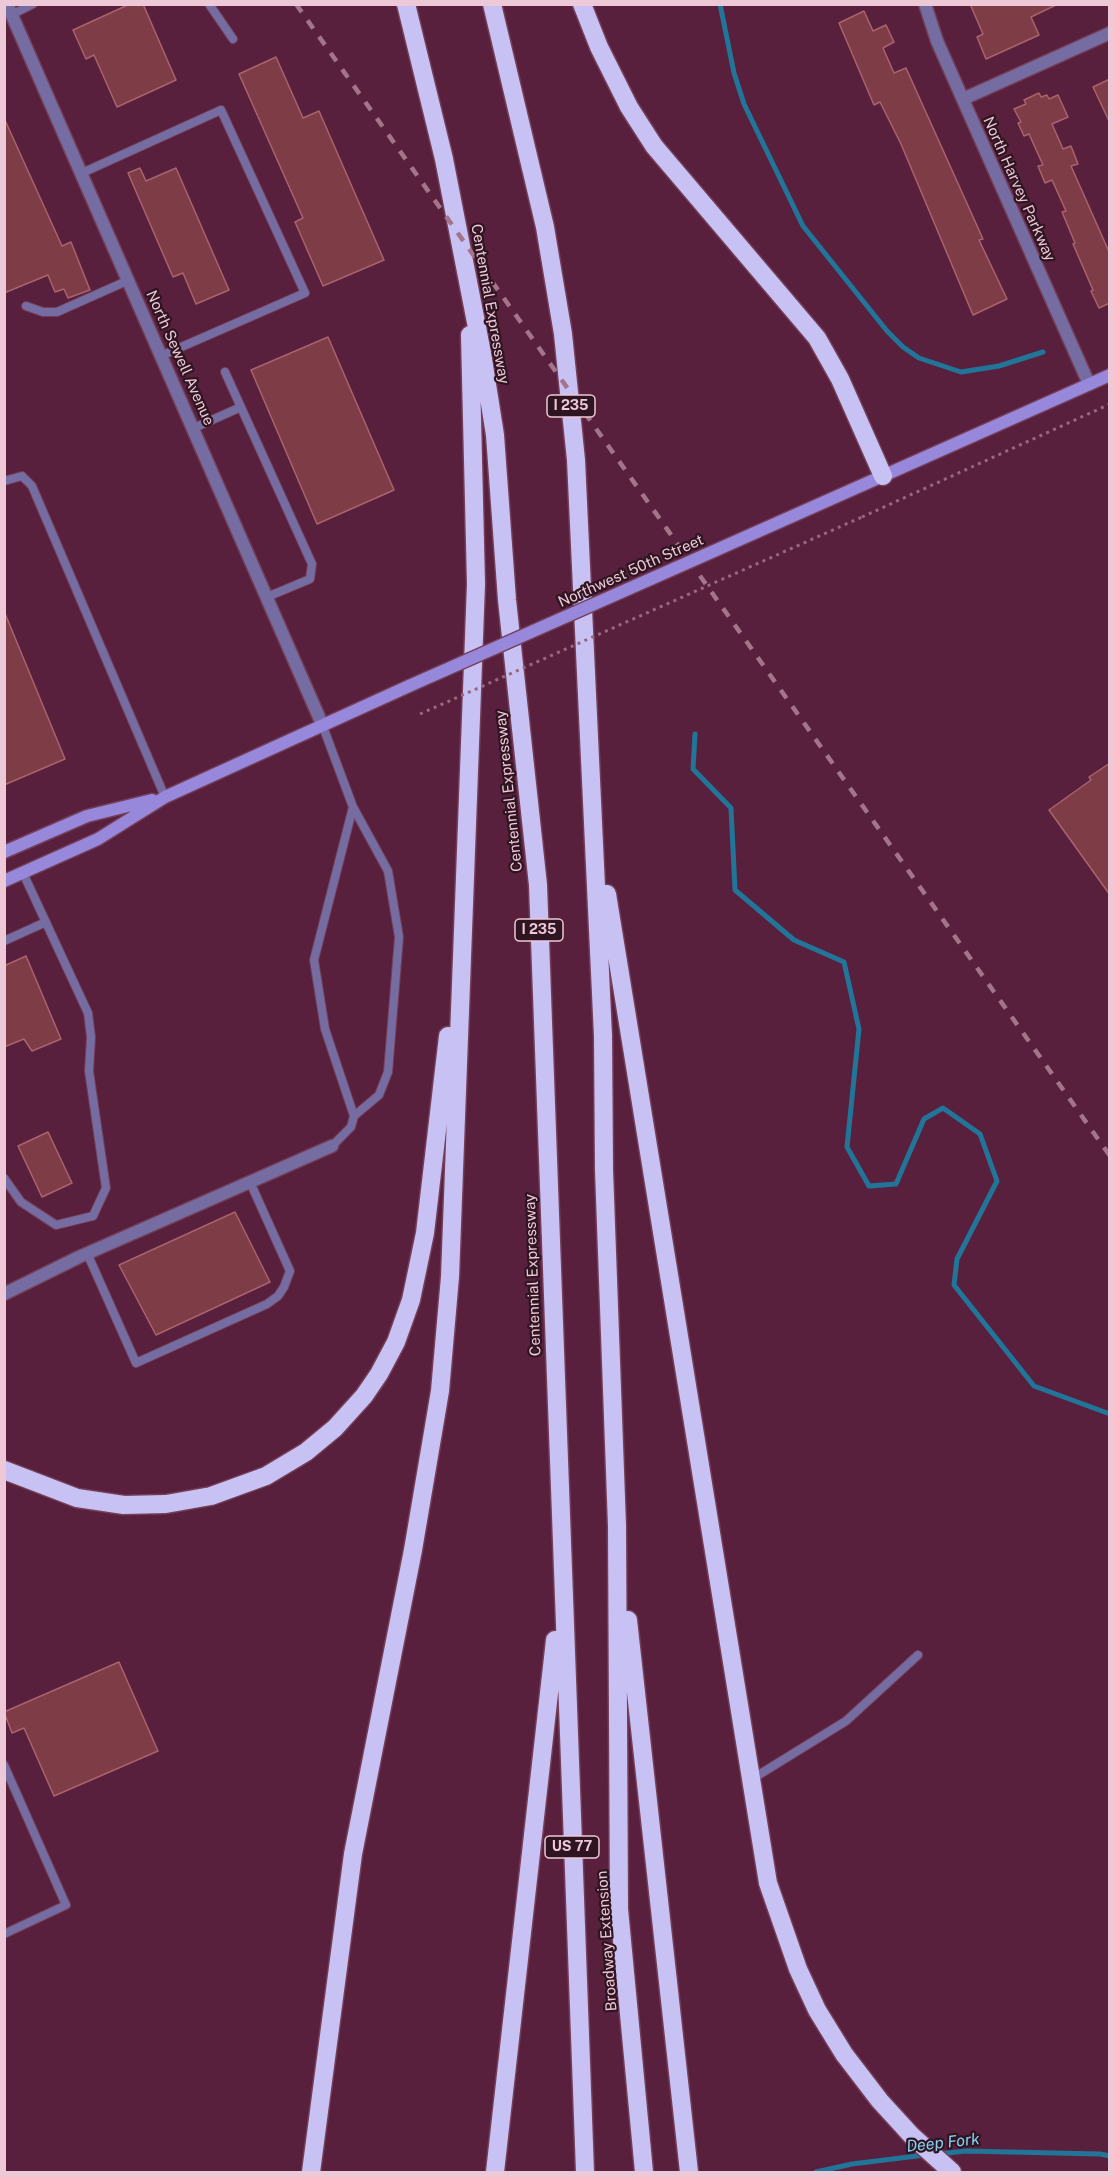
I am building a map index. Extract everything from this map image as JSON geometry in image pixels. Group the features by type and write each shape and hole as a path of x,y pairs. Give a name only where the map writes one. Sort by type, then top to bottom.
{"highway":[{"name":"Centennial Expressway","path":"406,4 442,147 495,435 507,600 538,885 562,1584"},
{"name":"I 235","path":"492,4 545,227 563,334 576,460 594,815 617,1526"},
{"path":"582,4 599,47 629,107 654,146 818,338 840,379 883,476"},
{"path":"312,2164 353,1854 413,1550 440,1391 450,1277 476,584 468,279"},
{"path":"594,815 768,1883 798,1969 817,2010 844,2054 880,2101 912,2136 952,2172"},
{"path":"4,1470 54,1491 103,1503 145,1505 192,1500 241,1487 286,1465 319,1443 364,1396 386,1361 406,1315 426,1233 465,891"},
{"path":"617,1526 689,2172"},
{"name":"Broadway Extension","path":"617,1526 619,1910 644,2172"},
{"path":"495,2172 562,1584"},
{"name":"Broadway Extension","path":"562,1584 585,2172"}],"main road":[{"name":"Northwest 50th Street","path":"4,881 98,839 165,797 322,724 1110,375"},
{"name":"Northwest 50th Street","path":"4,852 87,816 165,797"}],"street":[{"name":"North Harvey Parkway","path":"925,4 937,40 1089,384"},
{"name":"North Sewell Avenue","path":"9,10 163,355 322,724"},
{"path":"963,99 1110,33"},
{"path":"4,1294 87,1253 332,1146"}],"lane":[{"path":"9,10 33,4"},
{"path":"208,4 233,39"},
{"path":"81,173 221,110 305,292 163,355"},
{"path":"26,306 43,312 57,312 129,280"},
{"path":"225,372 312,564 310,579 267,597"},
{"path":"194,428 241,407"},
{"path":"4,481 22,476 32,486 165,797"},
{"path":"322,724 353,807 388,872 399,937 388,1072 379,1095 354,1116"},
{"path":"332,1146 351,1127 354,1116 325,1029 314,960 353,807"},
{"path":"4,1178 21,1202 56,1225 93,1216 106,1188 89,1071 92,1037 88,1013 23,873"},
{"path":"4,940 46,922"},
{"path":"87,1253 136,1364 267,1304 278,1296 291,1271 250,1182"},
{"path":"751,1780 846,1721 918,1655"},
{"path":"4,1765 66,1905 4,1934"}],"path":[{"path":"420,714 862,518 1110,404"}],"building":[{"path":"130,4 143,4 176,80 117,107 94,55 86,59 73,30"},
{"path":"970,4 1058,4 1031,17 1039,35 986,59 977,37 983,34"},
{"path":"864,11 873,31 886,25 894,42 883,48 894,73 906,68 983,239 979,240 1007,299 973,315 901,144 880,102 874,105 839,23"},
{"path":"276,57 303,118 319,111 384,260 323,286 295,222 303,218 239,74"},
{"path":"1110,79 1110,123 1093,87"},
{"path":"1039,93 1041,97 1047,95 1049,99 1058,95 1068,117 1052,124 1063,149 1071,146 1078,164 1071,166 1110,254 1110,303 1099,308 1062,212 1066,211 1052,180 1045,183 1038,166 1043,165 1029,134 1024,136 1018,123 1021,122 1014,109 1026,104 1024,100"},
{"path":"4,118 62,246 71,242 90,290 68,298 64,289 55,292 48,275 4,293"},
{"path":"140,168 146,181 176,168 229,290 196,304 183,273 173,277 128,173"},
{"path":"328,337 394,490 317,524 251,370"},
{"path":"4,611 65,759 4,785"},
{"path":"1110,763 1110,895 1049,810 1091,780 1089,777"},
{"path":"26,956 61,1039 32,1051 24,1039 4,1047 4,966"},
{"path":"48,1132 72,1183 42,1197 18,1146"},
{"path":"235,1212 270,1282 156,1335 119,1265"},
{"path":"119,1662 158,1751 54,1796 24,1728 12,1733 4,1712"}],"waterway":[{"path":"720,4 734,73 744,104 803,226 887,331 903,347 919,358 961,372 999,366 1043,352"},
{"path":"695,734 693,769 731,808 735,890 794,940 844,962 859,1029 847,1147 869,1186 896,1184 924,1119 943,1108 980,1134 997,1181 957,1259 954,1285 1034,1386 1110,1414"},
{"name":"Deep Fork","path":"938,2154 966,2151 1110,2156"},
{"name":"Deep Fork","path":"816,2172 852,2164 925,2155"}],"railway":[{"path":"296,4 1110,1156"}]}
